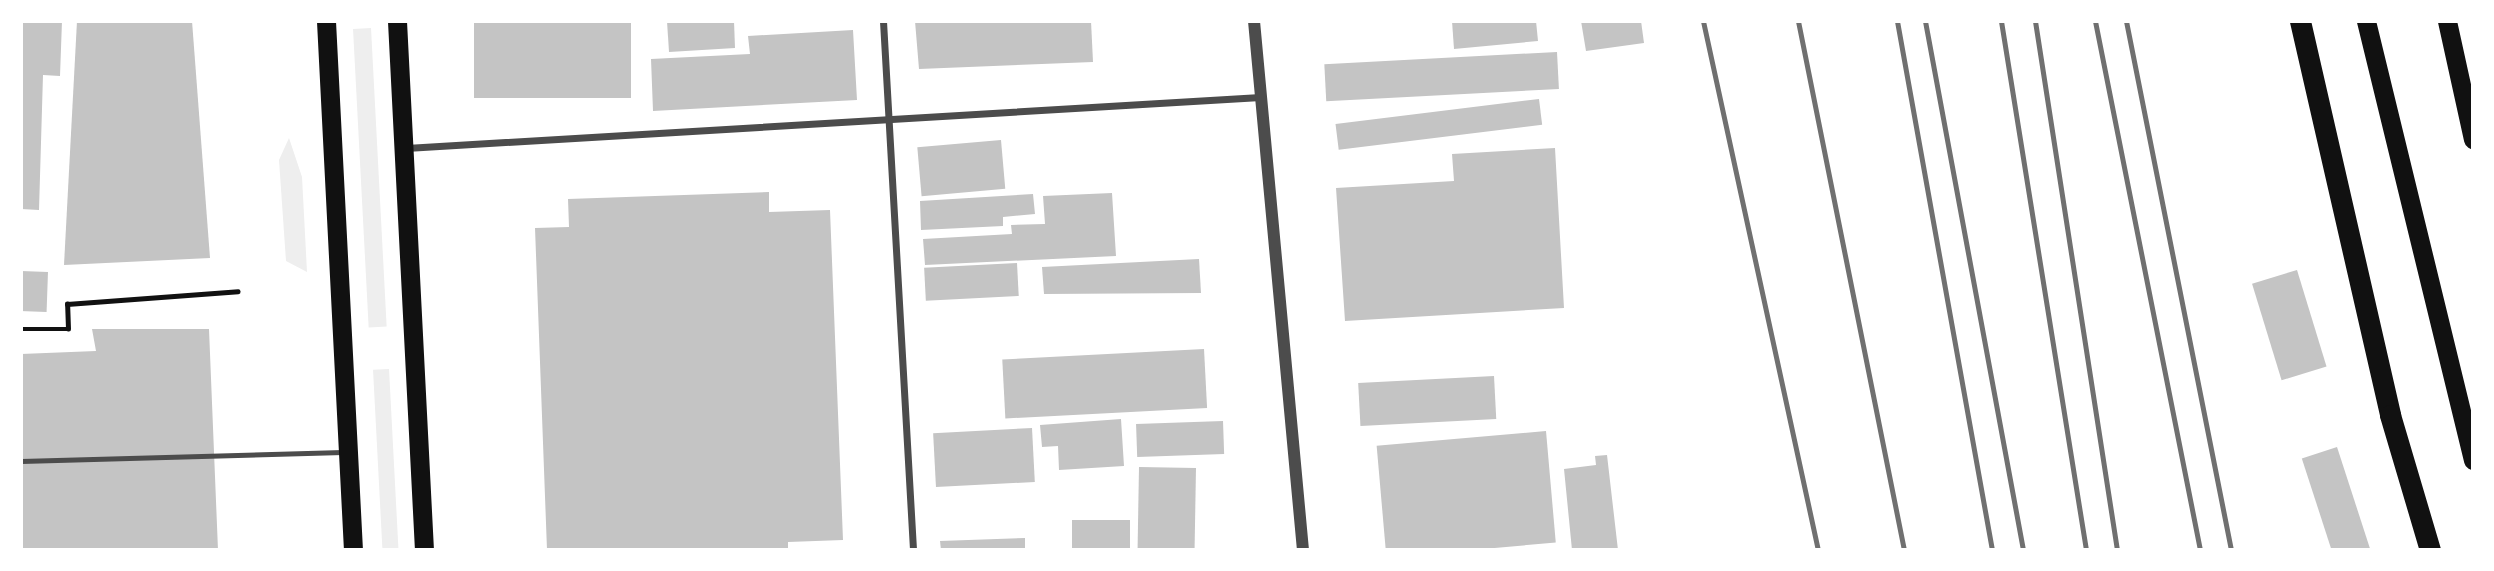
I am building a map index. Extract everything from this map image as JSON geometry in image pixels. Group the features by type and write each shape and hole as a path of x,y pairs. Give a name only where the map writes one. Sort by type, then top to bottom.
{"highway":[{"path":"327,21 353,550"},
{"path":"397,21 406,148 424,550"},
{"path":"2300,21 2390,415 2430,550"},
{"path":"2367,21 2473,460"},
{"path":"2447,21 2473,139"}],"street":[{"path":"883,21 891,124 913,550"},
{"path":"1254,21 1303,550"},
{"path":"406,148 891,124 1260,97"}],"lane":[{"path":"21,461 349,452"}],"path":[{"path":"21,329 68,329 67,304 238,291"}],"shaded area":[{"path":"371,28 387,327 369,328 353,29"},
{"path":"289,138 302,177 307,272 286,261 279,160"},
{"path":"389,369 398,550 382,550 373,370"}],"building":[{"path":"21,21 62,21 60,76 43,75 39,210 21,209"},
{"path":"77,21 192,21 210,258 64,265"},
{"path":"474,21 631,21 631,98 474,98"},
{"path":"667,21 734,21 735,48 669,52"},
{"path":"915,21 1091,21 1093,62 919,69"},
{"path":"1452,21 1536,21 1538,41 1454,49"},
{"path":"1581,21 1641,21 1644,43 1586,51"},
{"path":"853,30 857,100 653,111 651,59 750,54 748,36"},
{"path":"1557,52 1559,89 1326,101 1324,64"},
{"path":"1539,99 1542,125 1339,150 1336,124"},
{"path":"1001,140 1005,189 922,196 917,147"},
{"path":"1555,148 1564,308 1345,321 1336,188 1454,181 1452,154"},
{"path":"769,192 769,212 830,210 843,540 788,542 788,550 547,550 535,228 569,227 568,199"},
{"path":"1112,193 1116,256 925,265 923,239 1012,234 1011,225 1045,224 1043,196"},
{"path":"1033,194 1035,214 1003,217 1003,226 921,230 920,201"},
{"path":"1199,259 1201,293 1044,294 1042,267"},
{"path":"1017,263 1019,296 926,301 924,268"},
{"path":"2297,270 2327,367 2282,380 2252,284"},
{"path":"21,271 48,272 47,312 21,311"},
{"path":"92,329 209,329 218,550 21,550 21,354 96,351"},
{"path":"1204,349 1207,408 1005,418 1002,360"},
{"path":"1494,376 1496,419 1360,426 1358,383"},
{"path":"1121,419 1124,466 1059,470 1058,446 1042,447 1040,425"},
{"path":"1223,421 1224,454 1137,457 1136,424"},
{"path":"1032,428 1035,482 936,487 933,433"},
{"path":"1546,431 1556,543 1471,550 1386,550 1377,446"},
{"path":"2337,447 2370,550 2332,550 2302,458"},
{"path":"1607,455 1618,550 1572,550 1564,469 1596,465 1595,456"},
{"path":"1139,467 1196,468 1195,550 1138,550"},
{"path":"1072,520 1130,520 1130,550 1072,550"},
{"path":"1025,538 1025,550 941,550 940,541"}],"railway":[{"path":"1703,21 1818,550"},
{"path":"1798,21 1904,550"},
{"path":"1897,21 1992,550"},
{"path":"1925,21 2023,550"},
{"path":"2001,21 2086,550"},
{"path":"2035,21 2117,550"},
{"path":"2095,21 2200,550"},
{"path":"2126,21 2231,550"}]}
